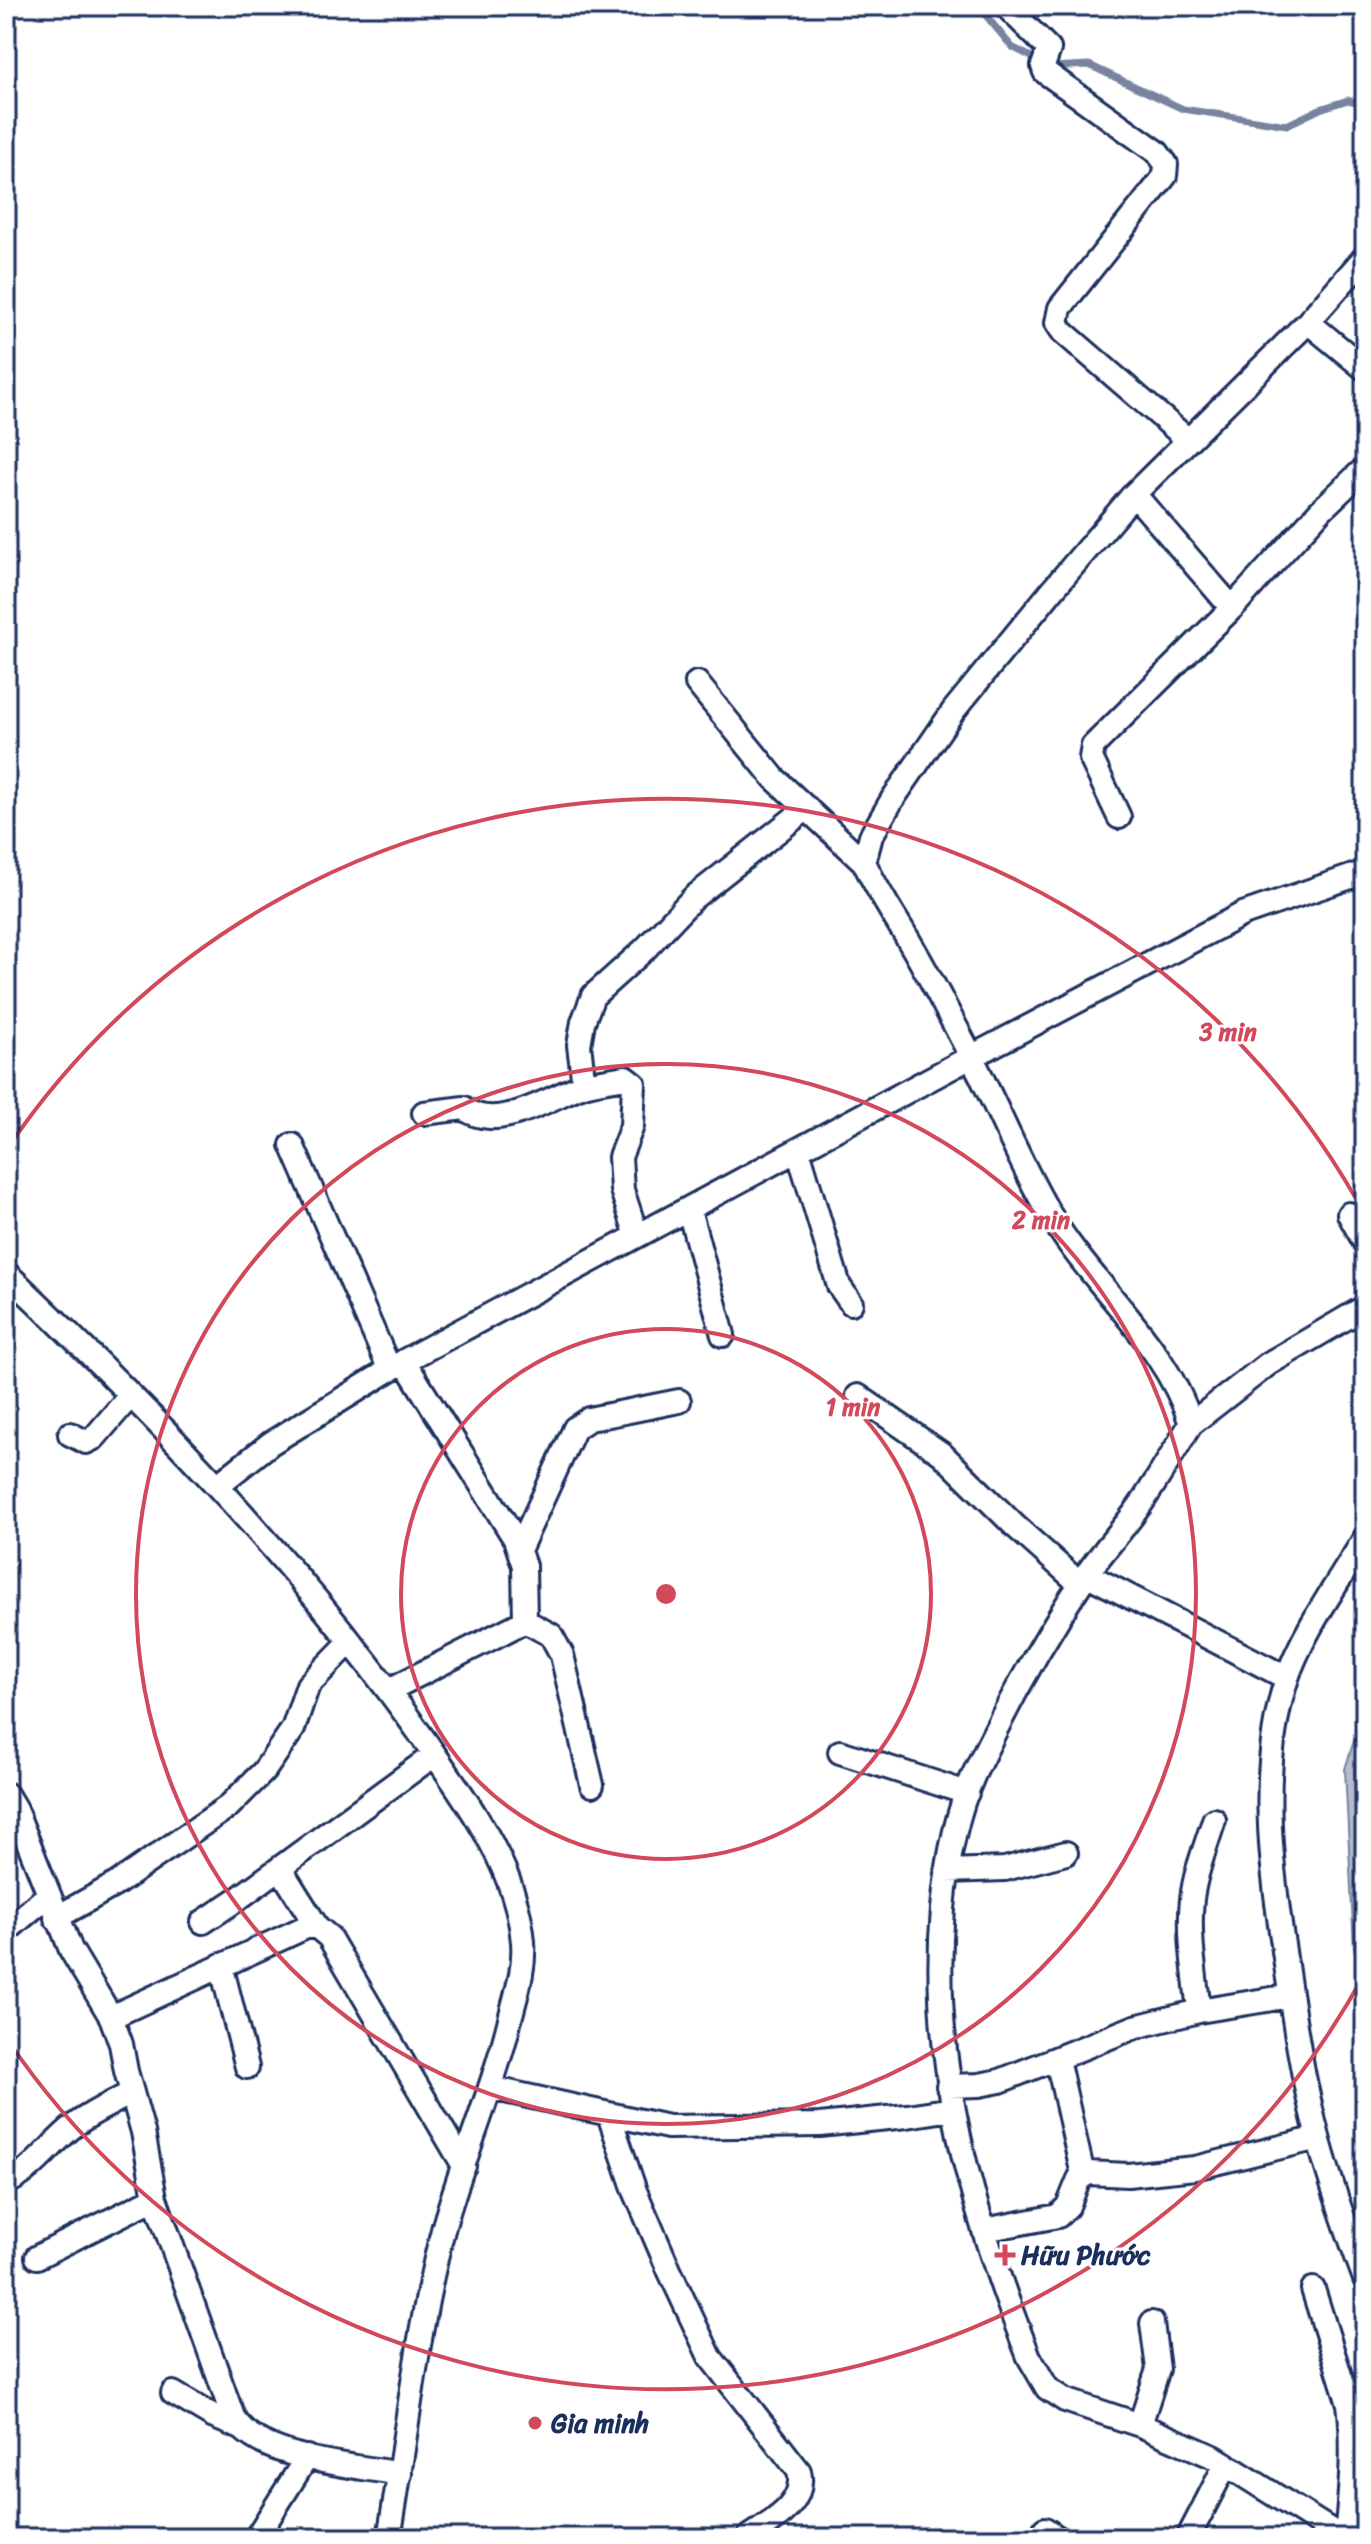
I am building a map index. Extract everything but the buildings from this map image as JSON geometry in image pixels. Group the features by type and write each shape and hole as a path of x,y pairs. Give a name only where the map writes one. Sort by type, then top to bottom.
{"street":[{"path":"1006,6 1049,49 1043,66 1045,72 1157,152 1166,164 1165,176 1060,308 1057,323 1063,332 1187,439"},
{"path":"864,862 871,836 892,800 954,710 1134,494 1308,322 1365,257"},
{"path":"1308,322 1365,369"},
{"path":"1119,817 1091,758 1093,746 1232,608 1320,511 1365,468"},
{"path":"1134,494 1232,608"},
{"path":"697,683 774,778 864,862 971,1057 1049,1213 1082,1262 1150,1348 1183,1398 1191,1424"},
{"path":"584,1085 579,1045 583,1022 593,996 644,950 693,898 807,808"},
{"path":"218,1485 271,1443 397,1366 971,1057 1243,914 1365,872"},
{"path":"424,1113 464,1108 474,1117 488,1119 522,1111 584,1085 625,1077 634,1084 632,1126 620,1157 622,1190 637,1236"},
{"path":"292,1145 397,1366 515,1539 524,1566 525,1621"},
{"path":"798,1150 839,1286 851,1303"},
{"path":"689,1210 723,1335"},
{"path":"1349,1214 1365,1243"},
{"path":"8,1279 218,1485 350,1642 389,1690 467,1803 514,1895 523,1943 519,1981 491,2088 445,2224 427,2302 389,2538"},
{"path":"1313,2289 1349,2404 1358,2473 1339,2537 1226,2464 1140,2425 1065,2400 1047,2388 1029,2357 984,2230 953,2109 941,2021 940,1966 947,1871 955,1830 973,1776 1034,1658 1083,1579 1142,1502 1191,1424 1268,1364 1365,1307"},
{"path":"70,1434 86,1442 94,1438 130,1396"},
{"path":"858,1396 942,1454 1015,1526 1083,1579 1287,1678"},
{"path":"519,1550 575,1428 589,1419 679,1401"},
{"path":"1365,1538 1297,1655 1287,1678 1271,1762 1273,1863 1290,1996 1318,2138 1332,2188 1365,2279"},
{"path":"389,1690 525,1621"},
{"path":"525,1621 551,1635 562,1655 592,1785"},
{"path":"56,1918 116,1884 229,1806 264,1771 293,1729 308,1685 350,1642"},
{"path":"840,1752 967,1793"},
{"path":"203,1922 434,1755"},
{"path":"6,1794 15,1809 56,1918 71,1950 111,2017 121,2044 143,2132 155,2198 233,2417 249,2436 277,2449 400,2474"},
{"path":"1199,2011 1192,1956 1192,1898 1214,1820"},
{"path":"947,1871 1005,1869 1066,1853"},
{"path":"280,1868 317,1927 329,1937 464,2166"},
{"path":"6,1931 47,1896"},
{"path":"111,2017 306,1927 317,1927"},
{"path":"221,1965 247,2067"},
{"path":"948,2086 1000,2081 1135,2027 1199,2011 1290,1996"},
{"path":"984,2230 1058,2216 1068,2206 1074,2187 1083,2175 1057,2059"},
{"path":"491,2088 668,2127 820,2125 953,2109"},
{"path":"6,2183 20,2176 74,2126 131,2093"},
{"path":"609,2115 635,2191 710,2357 799,2471 802,2483 792,2504 748,2538"},
{"path":"1083,2175 1162,2173 1195,2168 1318,2138"},
{"path":"37,2257 155,2198"},
{"path":"1140,2425 1158,2369 1152,2323"},
{"path":"173,2393 212,2416 239,2427"},
{"path":"256,2538 307,2457"},
{"path":"1188,2538 1226,2464"}],"water":[{"path":"1365,1706 1365,1987 1354,1948 1345,1769"}],"waterway":[{"path":"978,6 1012,47 1051,67 1089,65 1183,109 1287,125 1348,100 1365,104"}],"place":[{"name":"Hữu Phước","path":"1005,2255"},
{"name":"Gia minh","path":"535,2423"}]}
